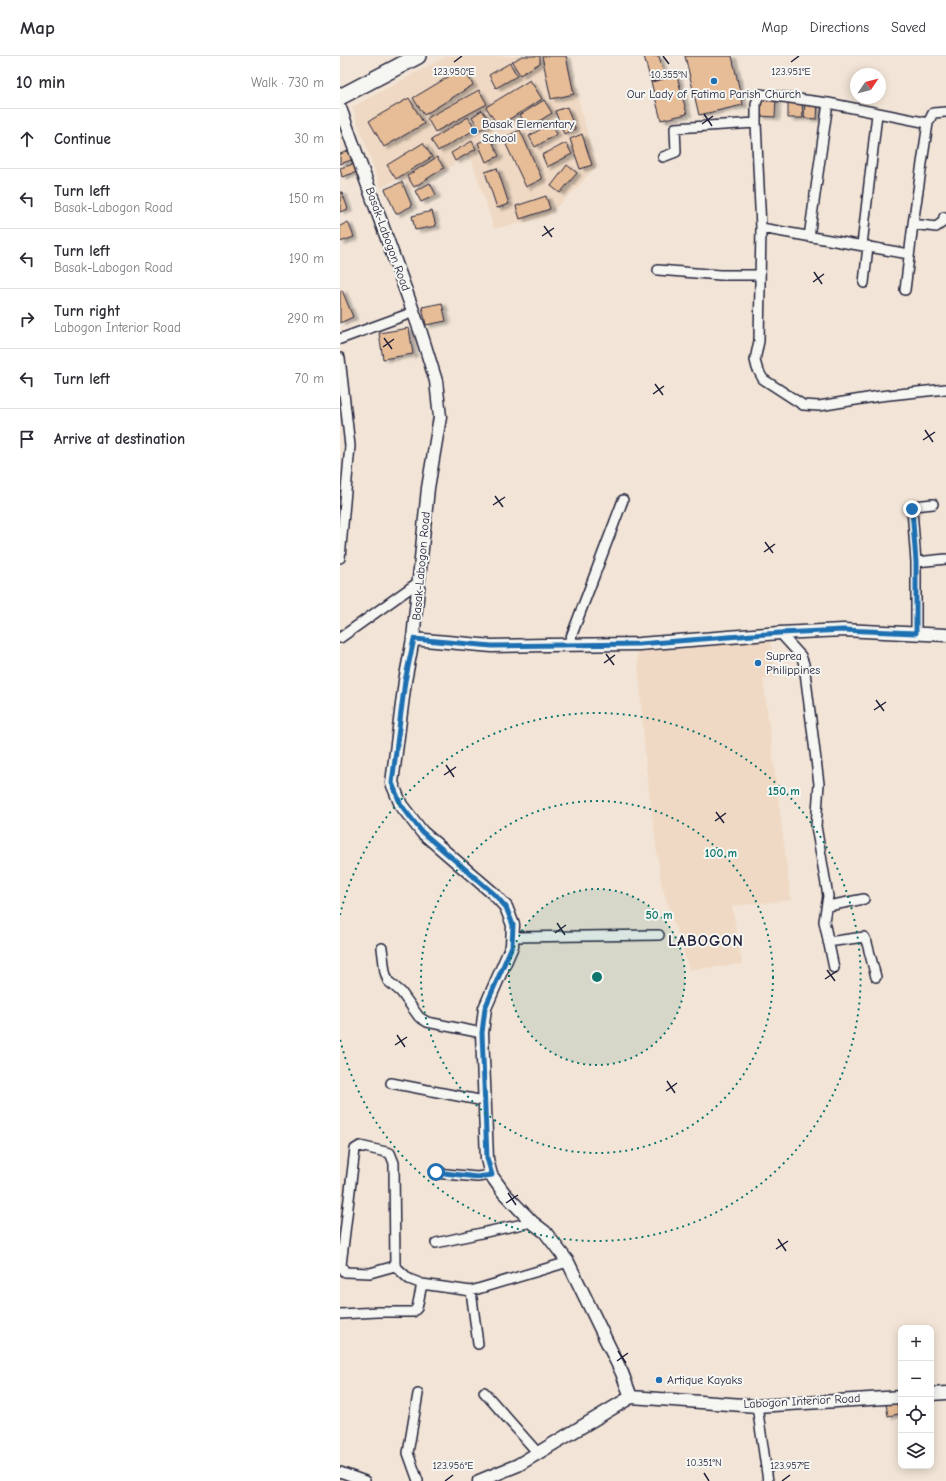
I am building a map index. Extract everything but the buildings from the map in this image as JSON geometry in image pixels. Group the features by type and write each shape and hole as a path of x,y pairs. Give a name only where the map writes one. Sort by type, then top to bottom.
{"main road":[{"path":"340,97 418,56"}],"street":[{"path":"928,123 828,103 759,94 756,104 756,123 761,228 759,341 755,360 757,368 763,379 803,405 819,406 880,396 946,389"},
{"path":"809,237 828,103"},
{"name":"Basak-Labogon Road","path":"340,108 414,312 436,381 440,417 428,488 414,639 405,681 392,783 401,805 422,832 494,894 506,907 513,925 512,946 485,1008 482,1033 487,1158 492,1175 504,1193 532,1222 545,1232 568,1262 622,1373 631,1397"},
{"path":"905,290 928,123 933,113 946,112"},
{"path":"864,283 865,246 877,114"},
{"path":"663,157 676,152 675,128 756,123"},
{"path":"913,224 936,227 943,222 944,217"},
{"path":"761,228 909,254"},
{"path":"658,270 720,275 760,275"},
{"path":"340,339 414,312"},
{"path":"340,358 350,446 340,558"},
{"path":"568,645 624,500"},
{"path":"916,633 916,562 912,509 914,506 933,504"},
{"path":"916,562 946,559"},
{"path":"340,638 420,581"},
{"path":"414,639 492,646 639,644 780,633 843,630 946,635"},
{"path":"780,633 801,656 804,664 819,784 816,826 828,896 828,906 824,921 834,968"},
{"path":"828,906 864,899"},
{"path":"513,937 659,935"},
{"path":"828,942 864,937 876,977"},
{"path":"382,948 385,972 388,981 401,992 423,1020 482,1033"},
{"path":"391,1083 484,1101"},
{"path":"394,1266 370,1273 345,1272 342,1266 355,1149 360,1146 390,1153 394,1163 394,1266 409,1280 422,1284 471,1291 568,1262"},
{"path":"436,1172 477,1177 492,1175"},
{"path":"436,1243 532,1222"},
{"path":"340,1314 413,1312 417,1308 422,1284"},
{"path":"471,1291 478,1344"},
{"path":"484,1392 537,1452"},
{"path":"934,1394 946,1393"},
{"path":"418,1394 408,1453 418,1481"},
{"path":"479,1481 518,1465 537,1452 631,1397"},
{"name":"Labogon Interior Road","path":"631,1397 659,1401 757,1406 898,1397"},
{"path":"757,1406 768,1481"},
{"path":"340,1472 365,1481"}],"shaded area":[{"name":"Basak Elementary School","path":"447,56 567,56 596,166 577,188 546,217 494,229 470,155 410,191 402,177 381,188 352,107"},
{"path":"770,641 777,678 763,678 791,900 732,906 742,964 689,970 661,883 646,767 637,649"}],"place":[{"name":"Our Lady of Fatima Parish Church","path":"714,81"},
{"name":"Basak Elementary School","path":"474,131"},
{"name":"Suprea Philippines","path":"758,663"},
{"name":"Artique Kayaks","path":"659,1380"}],"district":[{"name":"LABOGON","path":"706,940"}],"route":[{"path":"436,1172 477,1177 492,1175 487,1158 482,1033 485,1008 512,946 513,925 506,907 494,894 422,832 401,805 392,783 393,764 405,681 414,639 492,646 639,644 780,633 843,630 916,633 916,562 912,509"}]}
